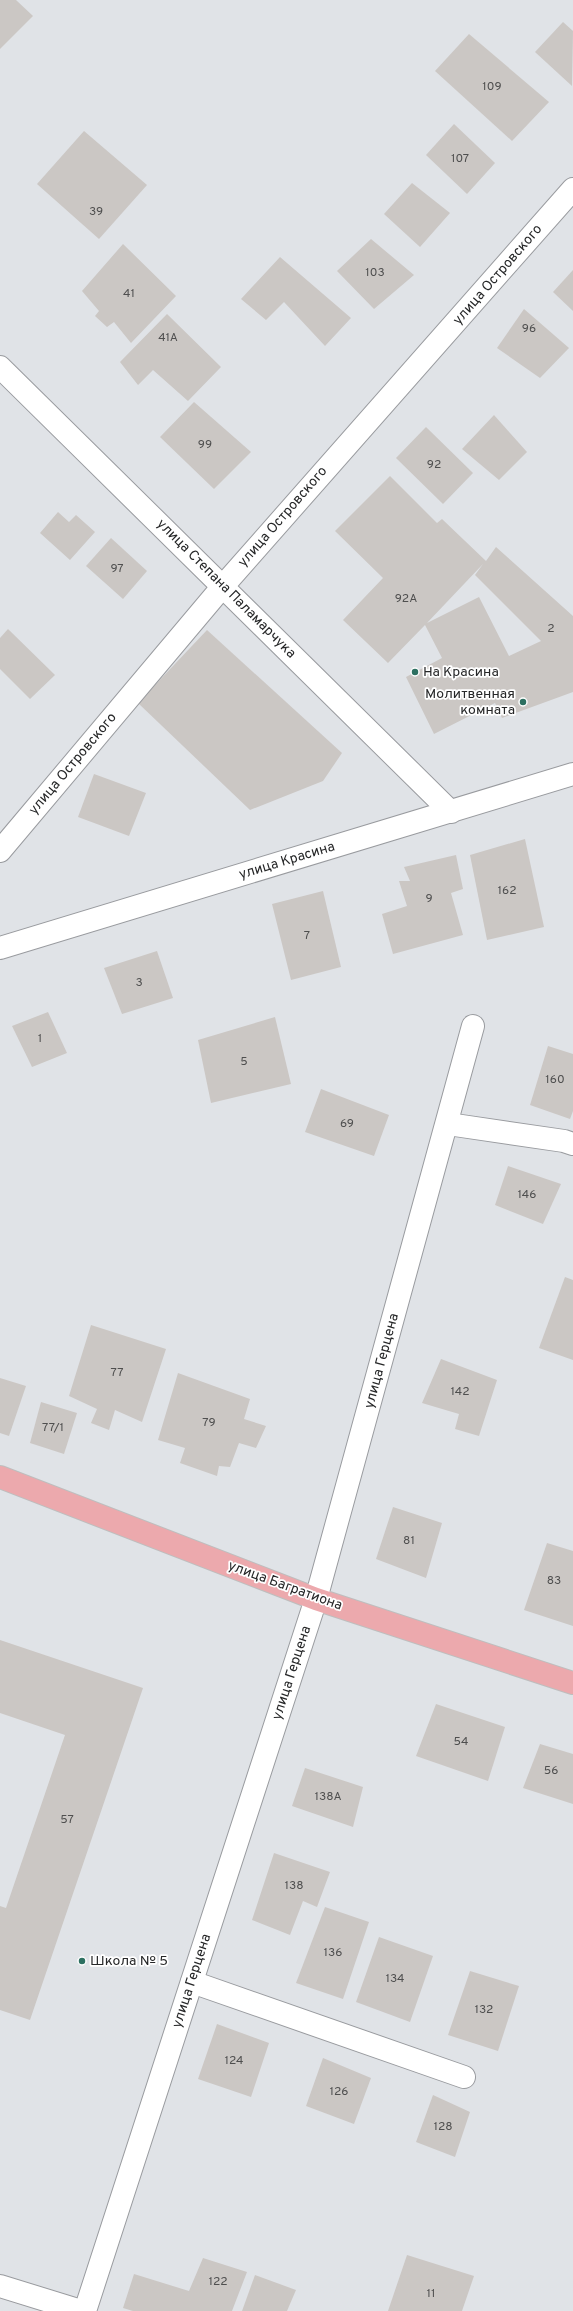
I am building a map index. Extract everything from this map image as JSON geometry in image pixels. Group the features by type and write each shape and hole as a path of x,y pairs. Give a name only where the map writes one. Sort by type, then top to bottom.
{"main road":[{"name":"улица Багратиона","path":"0,1477 316,1598 573,1683"}],"street":[{"name":"улица Островского","path":"0,851 223,586 573,189"},
{"name":"улица Степана Паламарчука","path":"0,367 451,812"},
{"name":"улица Красина","path":"0,948 573,774"},
{"name":"улица Герцена","path":"85,2311 316,1598 448,1124 473,1026"},
{"path":"448,1124 564,1141 573,1144"},
{"path":"192,1982 464,2077"},
{"path":"0,2286 81,2311"}],"building":[{"path":"0,0 16,0 33,16 0,49"},
{"path":"563,22 573,31 572,86 535,52"},
{"path":"469,34 549,102 512,141 435,71"},
{"path":"454,124 495,163 467,194 426,155"},
{"path":"84,131 147,185 99,239 37,184"},
{"path":"412,183 450,213 420,247 384,214"},
{"path":"371,239 414,275 374,309 337,271"},
{"path":"123,244 176,296 131,343 114,322 107,327 95,316 99,311 82,291"},
{"path":"280,257 351,318 325,346 284,302 266,320 241,299"},
{"path":"573,270 573,311 553,292"},
{"path":"524,309 569,348 540,378 497,348"},
{"path":"167,314 221,367 188,401 153,370 138,385 120,362"},
{"path":"194,402 251,452 214,489 160,437"},
{"path":"494,415 527,452 499,480 462,449"},
{"path":"426,427 473,473 443,504 396,458"},
{"path":"390,476 437,523 442,519 486,561 496,547 573,616 573,692 502,718 495,703 434,734 406,677 442,658 425,625 388,663 343,620 383,578 335,531","holes":["483,564 475,575 541,641 509,656 479,597 427,623"]},
{"path":"58,512 69,522 76,515 95,532 70,560 40,533"},
{"path":"111,538 147,571 123,599 86,566"},
{"path":"8,629 55,675 30,699 0,669 0,638"},
{"path":"207,630 342,753 323,781 250,810 138,703"},
{"path":"94,774 146,793 129,836 78,817"},
{"path":"525,839 544,927 487,940 470,855"},
{"path":"456,855 463,889 451,893 463,935 393,954 382,914 407,906 399,881 410,881 404,867"},
{"path":"323,891 341,967 291,980 272,904"},
{"path":"157,951 173,998 122,1014 104,968"},
{"path":"48,1012 67,1053 32,1067 12,1026"},
{"path":"275,1017 291,1084 211,1103 198,1040"},
{"path":"548,1046 573,1054 573,1111 570,1119 530,1105"},
{"path":"321,1089 389,1115 374,1156 305,1132"},
{"path":"508,1166 561,1184 543,1224 495,1205"},
{"path":"565,1277 573,1280 573,1360 539,1348"},
{"path":"91,1325 166,1349 142,1422 115,1410 109,1430 91,1423 97,1409 69,1396"},
{"path":"441,1359 497,1380 479,1436 455,1429 459,1414 422,1403"},
{"path":"178,1373 250,1399 244,1419 266,1426 256,1448 239,1443 230,1467 219,1466 217,1476 180,1463 185,1448 158,1440"},
{"path":"0,1378 26,1386 9,1436 0,1433"},
{"path":"41,1402 77,1413 64,1454 30,1443"},
{"path":"393,1507 442,1523 426,1578 376,1559"},
{"path":"547,1543 573,1551 573,1626 524,1610"},
{"path":"0,1640 143,1688 30,2020 0,2010 0,1906 6,1908 65,1735 0,1713"},
{"path":"436,1704 505,1727 488,1781 416,1756"},
{"path":"540,1744 573,1754 573,1804 523,1788"},
{"path":"305,1768 363,1787 353,1827 292,1806"},
{"path":"274,1853 330,1872 317,1907 303,1901 290,1935 252,1920"},
{"path":"325,1907 369,1922 343,1999 296,1983"},
{"path":"379,1937 433,1956 410,2022 356,2002"},
{"path":"470,1971 519,1986 498,2051 448,2035"},
{"path":"217,2024 269,2043 251,2097 198,2079"},
{"path":"323,2058 371,2078 354,2124 306,2106"},
{"path":"433,2095 470,2112 455,2157 416,2142"},
{"path":"407,2255 474,2276 462,2311 388,2311"},
{"path":"203,2258 247,2272 232,2311 133,2311 123,2308 134,2274 189,2291"},
{"path":"255,2275 296,2290 287,2311 242,2311"}],"place":[{"name":"На Красина","path":"415,672"},
{"name":"Молитвенная комната","path":"523,702"},
{"name":"Школа № 5","path":"82,1961"}]}
